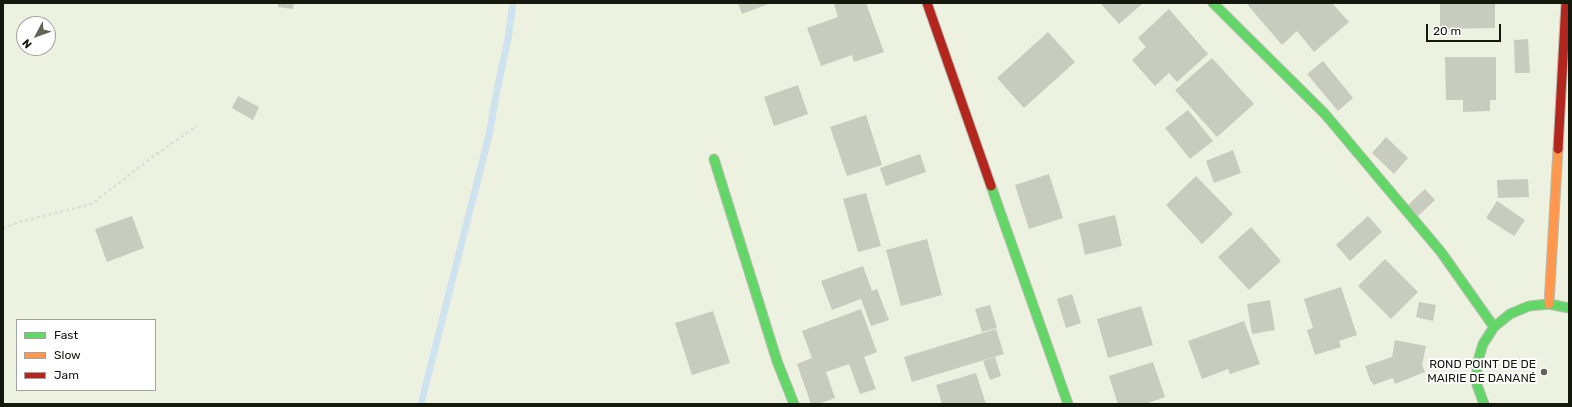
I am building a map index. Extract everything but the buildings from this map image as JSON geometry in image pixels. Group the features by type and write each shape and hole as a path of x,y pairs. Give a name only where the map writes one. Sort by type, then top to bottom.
{"street":[{"path":"927,3 1068,404"},
{"path":"1213,3 1325,114 1441,252 1494,327"},
{"path":"1549,304 1566,3"},
{"path":"714,159 777,361 794,404"},
{"path":"1480,402 1477,385 1477,364 1483,344 1494,327 1510,314 1529,306 1549,304 1569,308"}],"path":[{"path":"3,229 18,222 92,204 154,156 197,126"}],"waterway":[{"path":"421,404 489,135 508,39 513,3"}],"traffic: fast":[{"path":"1213,3 1325,114 1441,252 1494,327"},
{"path":"714,159 777,361 794,404"},
{"path":"991,186 1068,404"},
{"path":"1484,404 1477,385 1477,364 1483,344 1494,327 1510,314 1529,306 1549,304 1569,308"}],"traffic: slow":[{"path":"1549,304 1558,149"}],"traffic: jam":[{"path":"927,3 991,186"},
{"path":"1558,149 1566,3"}],"place":[{"name":"ROND POINT DE DE MAIRIE DE DANANÉ","path":"1544,372"}]}
